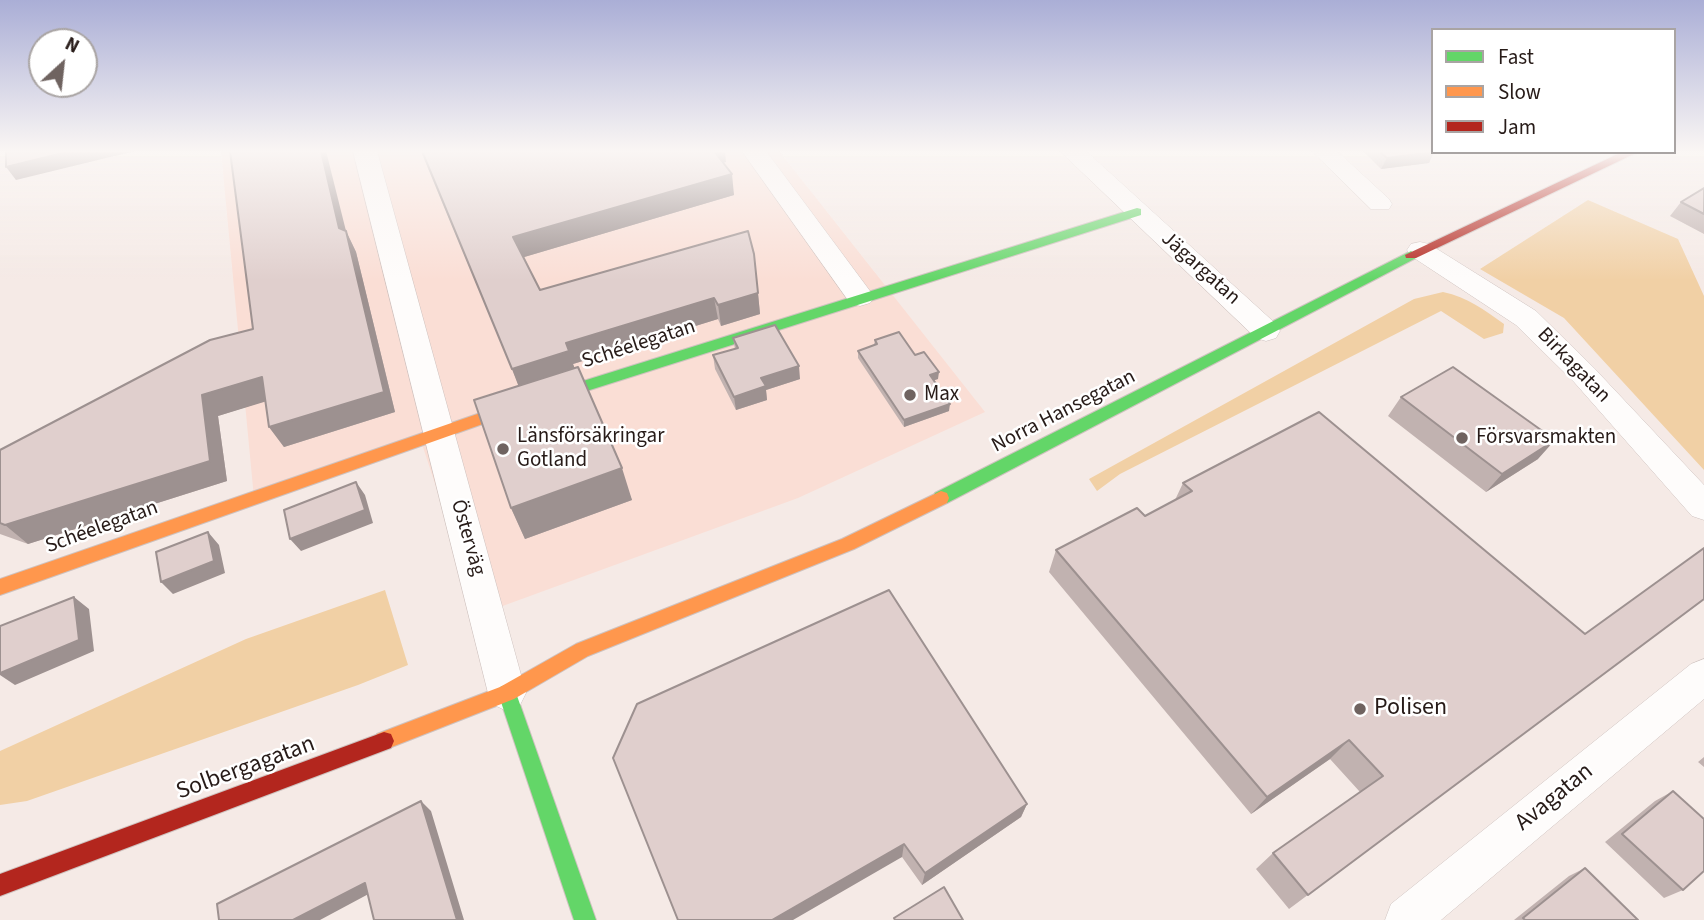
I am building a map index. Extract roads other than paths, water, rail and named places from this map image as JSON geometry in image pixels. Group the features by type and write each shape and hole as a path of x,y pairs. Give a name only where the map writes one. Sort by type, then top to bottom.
{"main road":[{"name":"Norra Hansegatan","path":"507,693 582,650 848,544 1420,250 1541,194"},
{"name":"Schéelegatan","path":"0,587 437,432 1137,212"},
{"name":"Solbergagatan","path":"0,885 507,693"},
{"name":"Österväg","path":"507,693 585,920"}],"street":[{"name":"Österväg","path":"376,194 507,693"},
{"path":"785,194 860,297"},
{"name":"Jägargatan","path":"1118,194 1266,331"},
{"path":"1369,194 1380,204"},
{"name":"Birkagatan","path":"1420,250 1526,318 1584,374 1704,507"},
{"name":"Avagatan","path":"1407,920 1704,676"}],"place":[{"name":"Max","path":"910,395"},
{"name":"Försvarsmakten","path":"1462,438"},
{"name":"Länsförsäkringar Gotland","path":"503,449"},
{"name":"Polisen","path":"1360,709"}]}
